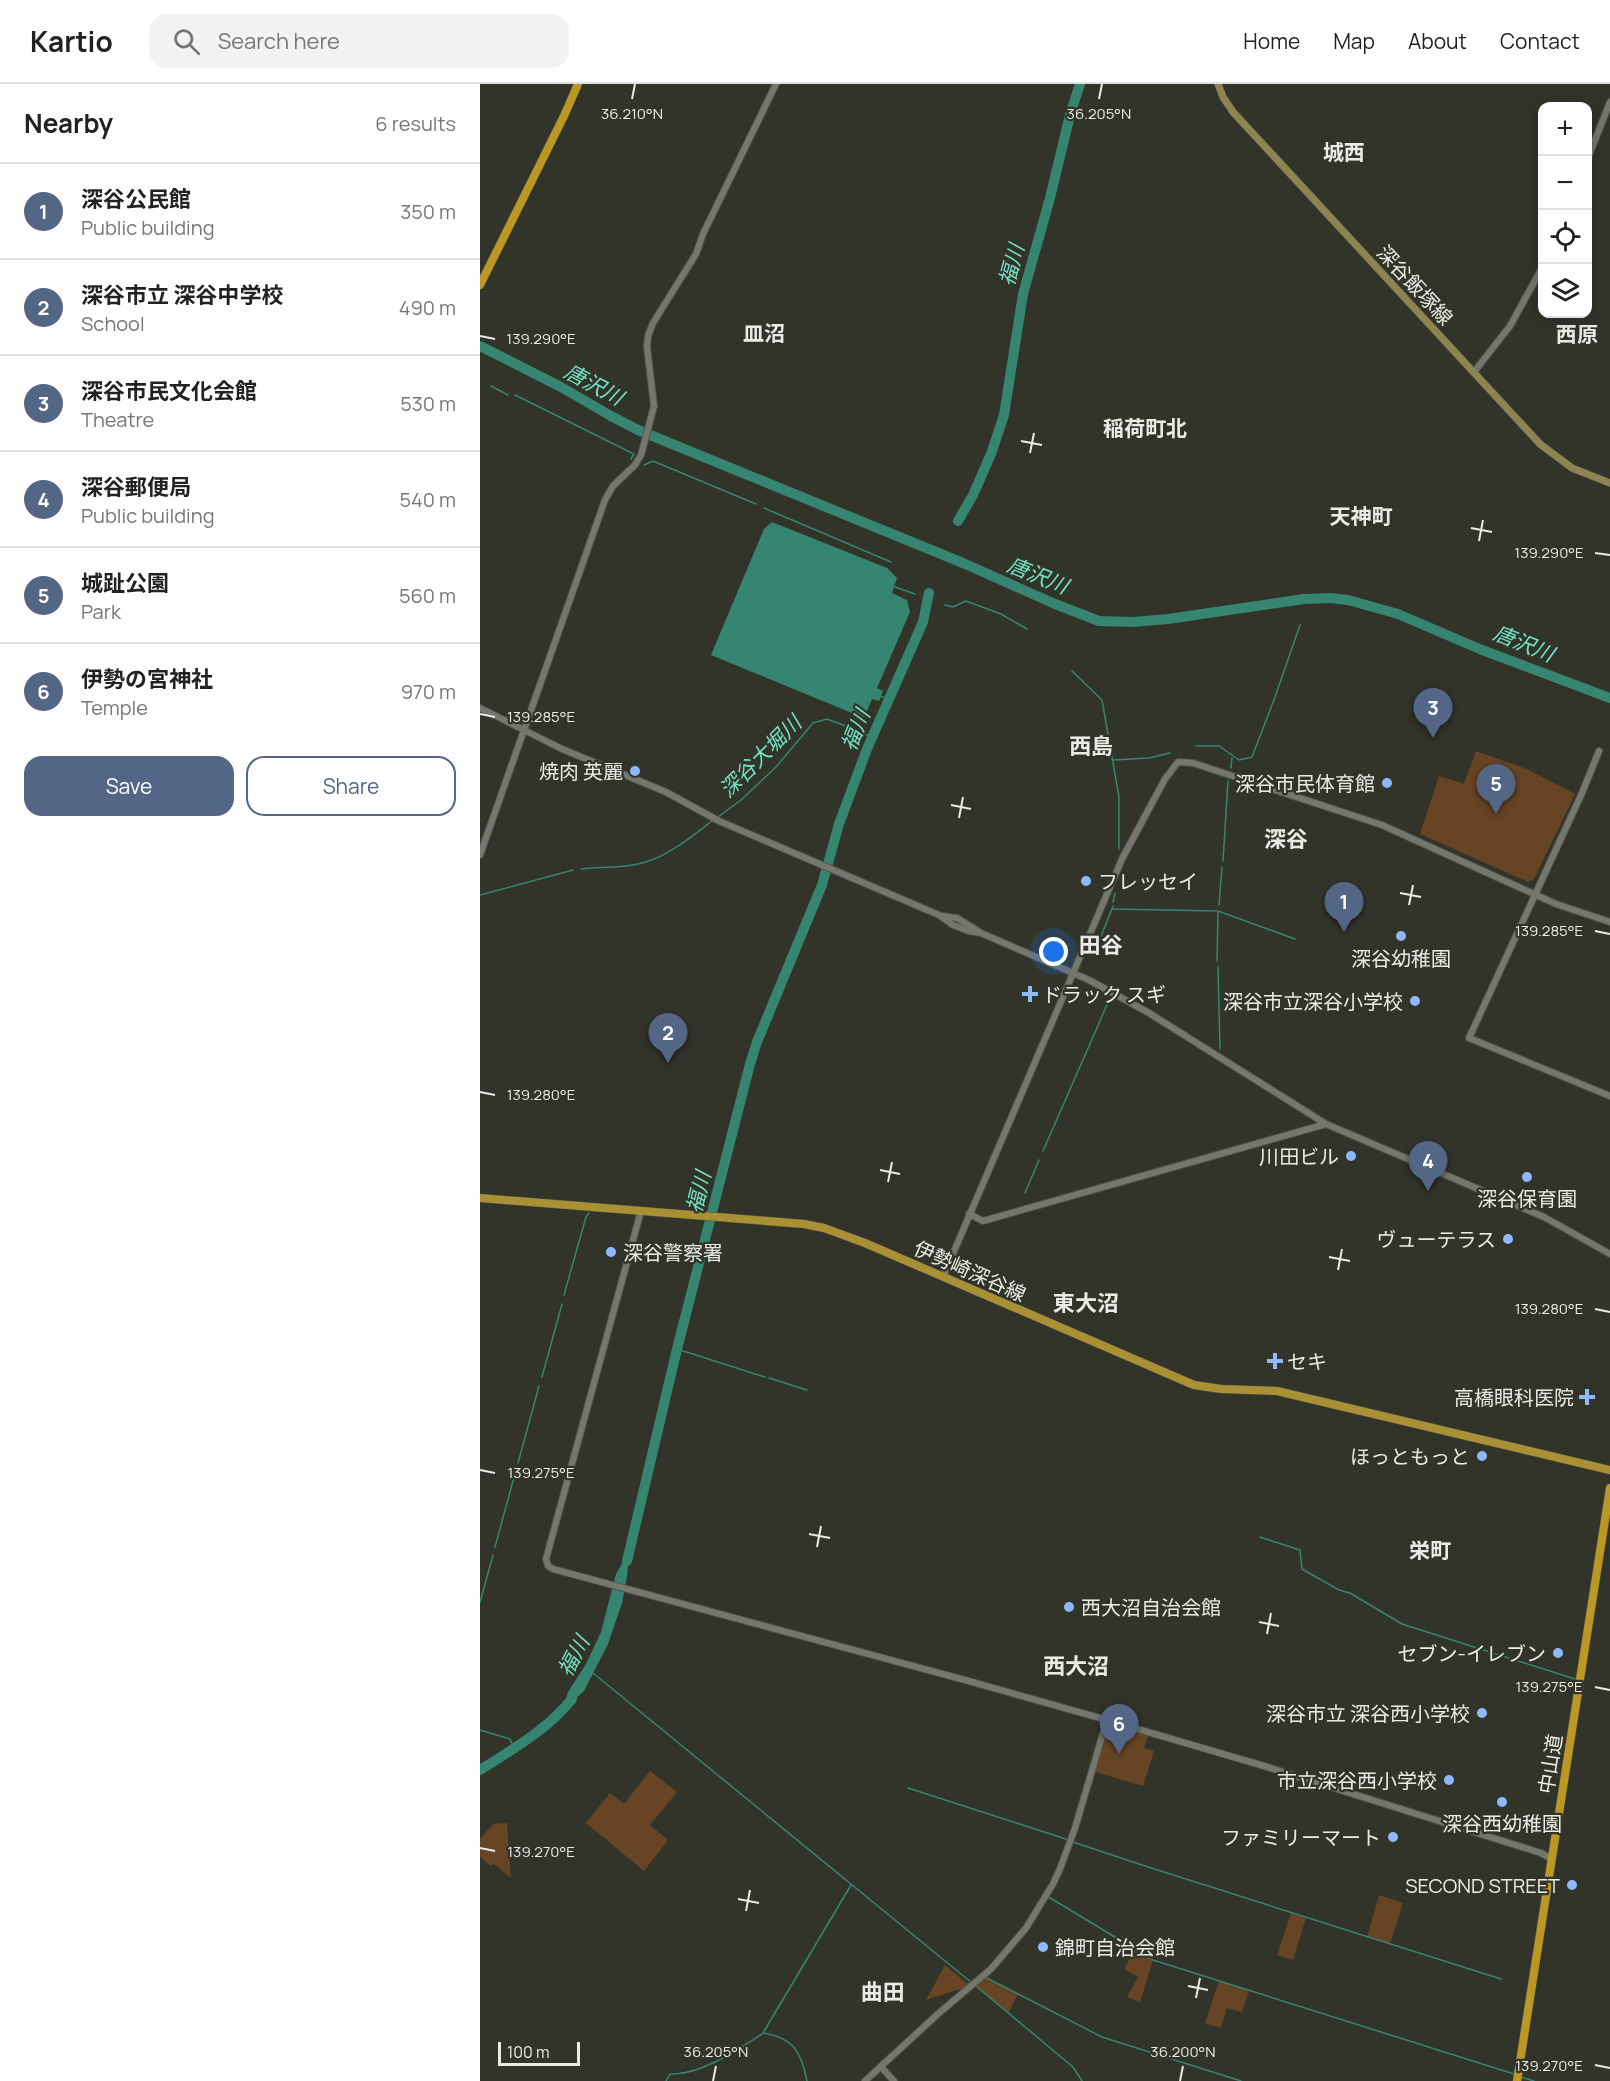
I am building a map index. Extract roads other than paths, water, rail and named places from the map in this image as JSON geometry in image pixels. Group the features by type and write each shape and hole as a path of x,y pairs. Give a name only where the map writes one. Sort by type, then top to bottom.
{"highway":[{"path":"480,285 578,84"},
{"name":"中山道","path":"1517,2081 1610,1488"}],"main road":[{"name":"深谷飯塚線","path":"1218,84 1233,112 1540,444 1572,468 1610,483"},
{"name":"伊勢崎深谷線","path":"480,1198 775,1220 824,1228 864,1242 1194,1385 1221,1389 1277,1391 1610,1470"}],"street":[{"path":"480,855 608,493 635,465 644,446 654,401 647,347 650,331 696,254 703,234 776,84"},
{"path":"1588,156 1610,102"},
{"path":"1474,372 1510,326 1538,275"},
{"path":"480,708 524,731 666,792 719,821 939,915 957,918 981,933 1072,972 1149,1013 1326,1124 1544,1217 1610,1254"},
{"path":"1599,752 1469,1038 1610,1096"},
{"path":"943,1278 1122,859 1165,779 1180,762 1193,763 1382,825 1535,894 1578,912 1610,922"},
{"path":"969,1214 983,1221 1326,1124"},
{"path":"641,1211 546,1559 548,1566 1107,1720 1272,1768 1552,1858"},
{"path":"865,2081 991,1969 1015,1943 1053,1884 1071,1840 1107,1720"},
{"path":"881,2067 894,2081"}],"water":[{"path":"772,522 887,568 897,578 892,593 907,600 910,612 877,688 883,691 879,701 872,699 864,718 711,655 764,529"},
{"path":"630,1549 622,1603 608,1644 584,1691 563,1710 568,1692 586,1664 601,1632 616,1574"}],"waterway":[{"name":"福川","path":"958,521 973,495 991,454 1004,415 1023,294 1080,84"},
{"name":"唐沢川","path":"480,346 561,387 638,430 1099,621 1133,622 1168,619 1304,599 1348,600 1398,614 1482,650 1610,698"},
{"path":"491,386 508,395"},
{"path":"515,395 634,454 631,459"},
{"path":"644,465 653,461 756,504"},
{"path":"764,508 891,562"},
{"path":"895,587 915,594"},
{"name":"福川","path":"627,1561 677,1349 750,1064 822,885 839,824 867,749 923,622 929,593"},
{"name":"福川","path":"923,597 931,599"},
{"path":"945,605 953,607 966,601 1001,614 1027,629"},
{"path":"1196,746 1219,746 1239,760 1252,757 1300,625"},
{"path":"1072,671 1102,700 1119,797 1119,849"},
{"path":"880,696 888,699"},
{"name":"深谷大堀川","path":"718,817 741,800 776,767 813,723 827,719 859,731"},
{"name":"深谷大堀川","path":"865,734 872,737"},
{"path":"1114,760 1149,758 1170,753"},
{"path":"1231,768 1232,758"},
{"path":"1223,861 1228,781"},
{"name":"深谷大堀川","path":"581,869 624,866 648,861 677,847 712,821"},
{"path":"1219,905 1222,867"},
{"name":"深谷大堀川","path":"480,895 573,870"},
{"path":"1113,902 1115,893"},
{"path":"1098,944 1113,906"},
{"path":"1112,909 1218,911 1295,939"},
{"path":"1217,961 1218,912"},
{"path":"1218,967 1220,1049"},
{"path":"1043,1151 1110,998"},
{"path":"1025,1193 1039,1160"},
{"path":"564,1295 589,1213"},
{"path":"542,1377 562,1304"},
{"path":"677,1349 765,1377"},
{"path":"769,1378 807,1390"},
{"path":"518,1463 539,1386"},
{"path":"495,1547 516,1470"},
{"path":"1260,1537 1300,1550 1302,1569 1339,1590 1350,1593 1402,1624 1575,1679"},
{"path":"480,1602 493,1555"},
{"path":"593,1673 972,1983"},
{"name":"福川","path":"480,1770 541,1730 572,1699"},
{"path":"480,1730 510,1739 514,1749"},
{"path":"908,1788 1069,1840"},
{"path":"1073,1842 1501,1979"},
{"path":"807,2081 799,2054 794,2048 774,2035 763,2033 851,1885"},
{"path":"1047,1896 1153,1960 1514,2074"},
{"path":"985,1977 1102,2037 1241,2081"},
{"path":"976,1986 1073,2067 1082,2081"},
{"path":"666,2081 670,2074 706,2066 762,2034"},
{"path":"1521,2077 1534,2081"}],"place":[{"name":"深谷市民文化会館","path":"1433,738"},
{"name":"焼肉 英麗","path":"635,771"},
{"name":"深谷市民体育館","path":"1387,783"},
{"name":"城趾公園","path":"1496,814"},
{"name":"フレッセイ","path":"1086,881"},
{"name":"深谷公民館","path":"1344,932"},
{"name":"深谷幼稚園","path":"1401,936"},
{"name":"ドラック スギ","path":"1030,994"},
{"name":"深谷市立深谷小学校","path":"1415,1001"},
{"name":"深谷市立 深谷中学校","path":"668,1063"},
{"name":"川田ビル","path":"1351,1156"},
{"name":"深谷保育園","path":"1527,1177"},
{"name":"深谷郵便局","path":"1428,1191"},
{"name":"ヴューテラス","path":"1508,1239"},
{"name":"深谷警察署","path":"611,1252"},
{"name":"セキ","path":"1275,1361"},
{"name":"高橋眼科医院","path":"1587,1397"},
{"name":"ほっともっと","path":"1482,1456"},
{"name":"西大沼自治会館","path":"1069,1607"},
{"name":"セブン-イレブン","path":"1558,1653"},
{"name":"深谷市立 深谷西小学校","path":"1482,1713"},
{"name":"伊勢の宮神社","path":"1119,1754"},
{"name":"市立深谷西小学校","path":"1449,1780"},
{"name":"深谷西幼稚園","path":"1502,1802"},
{"name":"ファミリーマート","path":"1393,1837"},
{"name":"SECOND STREET","path":"1572,1885"},
{"name":"錦町自治会館","path":"1043,1947"}],"district":[{"name":"城西","path":"1344,152"},
{"name":"皿沼","path":"764,333"},
{"name":"西原","path":"1577,334"},
{"name":"稲荷町北","path":"1145,428"},
{"name":"天神町","path":"1361,516"},
{"name":"西島","path":"1091,746"},
{"name":"深谷","path":"1286,839"},
{"name":"田谷","path":"1101,945"},
{"name":"東大沼","path":"1086,1303"},
{"name":"栄町","path":"1430,1550"},
{"name":"西大沼","path":"1076,1666"},
{"name":"曲田","path":"883,1992"}]}
